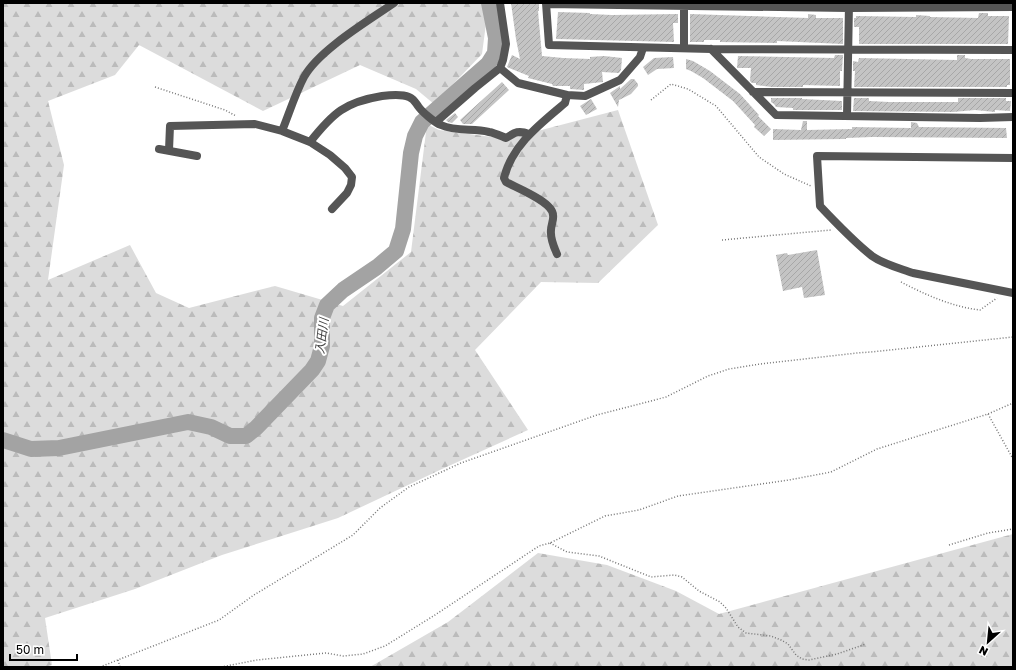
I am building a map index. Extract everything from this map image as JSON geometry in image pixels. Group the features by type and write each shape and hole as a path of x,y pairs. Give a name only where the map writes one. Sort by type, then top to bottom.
{"street":[{"path":"282,131 304,77 316,61 394,3"},
{"path":"435,121 500,68 506,44 500,3"},
{"path":"1013,8 546,4 549,45 643,48 684,47 711,49 1013,50"},
{"path":"684,5 684,47"},
{"path":"847,116 848,6"},
{"path":"500,68 518,83 567,95 585,96 620,80 640,57 643,48"},
{"path":"711,49 776,115 1013,117"},
{"path":"753,92 1013,93"},
{"path":"310,142 324,125 345,107 358,101 402,95 415,100 422,110 439,125 489,132 506,138 515,132 521,131 529,134"},
{"path":"557,254 552,241 551,230 554,213 550,207 545,202 506,182 504,178 509,164 519,146 529,134 565,103 567,95"},
{"path":"170,150 170,126 254,124 282,131 310,142 330,155 345,168 352,177 348,193 332,209"},
{"path":"159,149 197,156"},
{"path":"1010,292 912,273 873,256 842,229 820,206 817,156 1013,158"}],"path":[{"path":"651,100 671,84 688,88 716,106 759,157 784,174 820,191"},
{"path":"155,87 224,110 237,116"},
{"path":"722,240 842,229"},
{"path":"901,282 928,295 967,309 980,310 1010,292"},
{"path":"100,667 219,620 254,595 353,535 380,508 409,487 461,463 596,415 666,397 708,376 729,369 850,353 1013,337"},
{"path":"221,667 257,660 326,653 343,656 364,654 385,646 435,615 539,546 550,543 605,516 639,510 678,496 789,480 831,472 877,449 988,414 1013,403"},
{"path":"988,414 1013,459"},
{"path":"949,546 988,533 1013,529"},
{"path":"550,543 567,552 599,556 651,577 674,575 682,577 699,591 720,602 726,608 738,627 746,633 771,636 781,640 788,644 796,655 802,659 809,660 837,654 866,644"},
{"path":"118,660 120,667"}],"green space":[{"path":"3,3 484,3 487,16 482,54 434,104 416,89 360,65 263,111 139,45 115,75 48,101 64,165 48,280 130,245 156,293 189,308 275,286 343,306 411,252 427,124 439,130 507,139 618,110 658,225 598,283 541,282 475,350 528,430 338,518 222,555 135,589 45,618 52,665 44,667 3,667"},
{"path":"1013,534 1013,667 370,667 448,622 538,553 607,565 676,591 719,614"}],"building":[{"path":"511,3 539,3 538,11 542,56 590,59 590,57 604,56 622,58 621,70 619,73 602,72 603,82 584,84 584,90 570,89 570,86 553,86 552,84 528,78 529,76 507,67 512,55 520,59"},
{"path":"558,12 612,15 678,14 678,23 673,23 674,42 556,39"},
{"path":"979,13 988,13 988,16 1009,16 1008,44 859,44 859,27 854,27 854,18 856,18 856,16 916,17 916,15 930,17 978,18"},
{"path":"690,14 808,18 808,14 816,15 816,18 843,18 843,44 777,41 777,43 720,42 720,40 690,42"},
{"path":"835,55 843,55 842,71 840,71 840,86 803,85 803,87 772,87 756,85 756,83 752,83 750,81 751,68 737,68 738,56 834,58"},
{"path":"957,55 965,55 965,58 971,59 1010,59 1010,85 1007,85 1007,87 854,87 855,71 853,71 853,61 858,62 859,58 957,60"},
{"path":"673,57 674,68 657,69 648,75 643,67 654,58"},
{"path":"686,59 693,61 710,71 740,94 771,129 764,136 754,127 755,125 733,101 703,78 686,69"},
{"path":"631,79 634,79 638,86 631,94 619,100 618,107 610,93 620,86 620,89"},
{"path":"502,82 509,90 472,124 463,124 460,120"},
{"path":"771,98 802,98 842,101 842,110 793,110 793,108 776,107 771,102"},
{"path":"854,98 869,98 869,101 889,102 958,102 958,98 1006,98 1006,101 1011,101 1010,111 995,110 995,112 975,110 953,112 853,111"},
{"path":"591,99 597,109 586,115 580,106"},
{"path":"455,113 458,117 452,123 446,120"},
{"path":"803,121 807,121 807,130 852,129 852,127 911,128 911,122 917,123 919,127 1006,128 1007,138 872,137 846,139 773,140 773,129 801,130"},
{"path":"817,250 825,295 804,298 802,287 783,291 776,255 787,253 788,255"}],"waterway":[{"name":"入田川","path":"3,440 31,449 59,448 188,422 211,427 230,436 246,436 256,428 312,370 318,361 322,346 322,318 327,305 343,290 377,267 396,251 403,229 411,153 415,136 422,122 488,64 495,53 496,38 489,3"}]}
